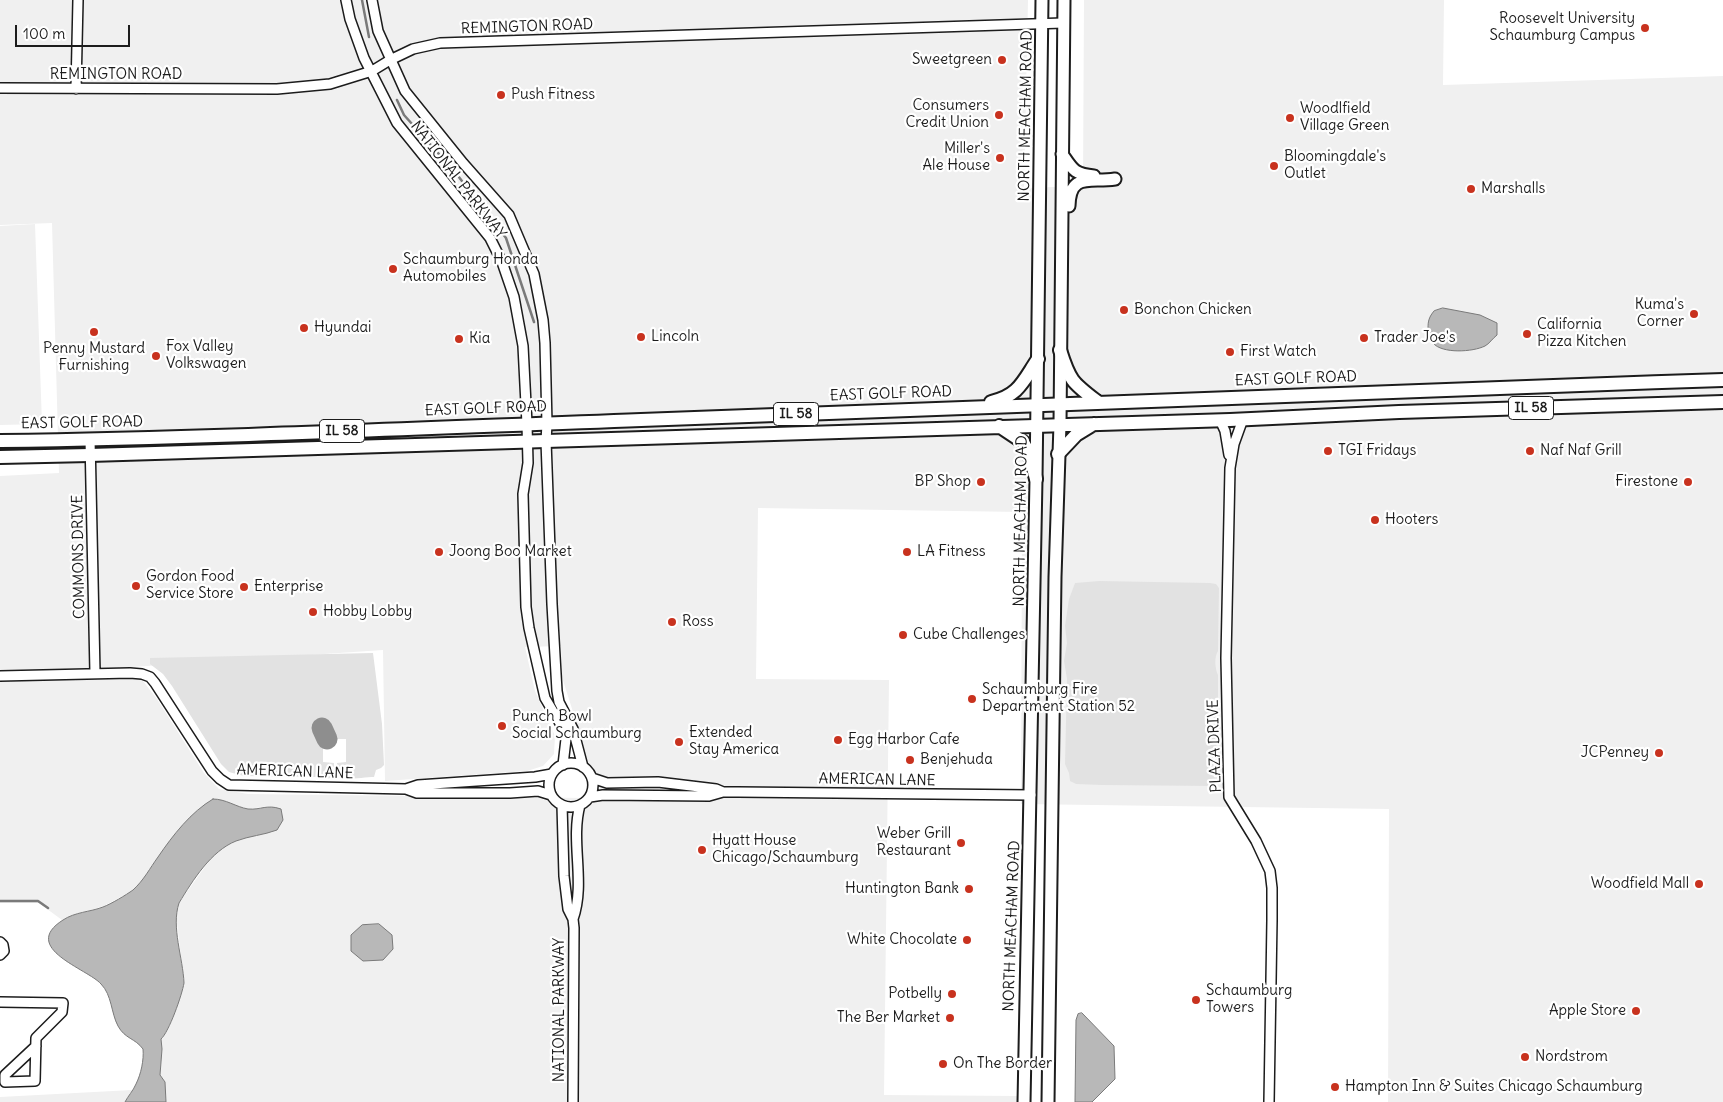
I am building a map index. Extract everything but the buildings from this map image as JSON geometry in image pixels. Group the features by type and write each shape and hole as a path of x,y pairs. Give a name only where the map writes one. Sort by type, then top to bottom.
{"main road":[{"name":"NORTH MEACHAM ROAD","path":"1024,1102 1031,795 1042,0"},
{"path":"1048,1102 1055,577 1060,424 1064,0"},
{"path":"1061,277 1068,263 1069,195 1072,188 1083,181 1115,179 1081,175 1073,169 1062,154"},
{"path":"1060,350 1071,380 1099,403"},
{"path":"967,408 1000,400 1016,392 1038,359"},
{"name":"EAST GOLF ROAD","path":"0,441 547,424 1723,380"},
{"name":"IL 58","path":"0,457 90,456 1096,424 1723,402"},
{"path":"1058,454 1076,435 1096,424"},
{"path":"999,426 1023,442 1029,453 1036,480"}],"street":[{"path":"76,89 78,0"},
{"name":"NATIONAL PARKWAY","path":"346,0 350,19 364,58 397,123 490,238 502,262 514,297 524,346 528,463 523,494 526,607 545,698 564,730 566,739 563,765"},
{"name":"NATIONAL PARKWAY","path":"372,0 378,31 405,91 508,215 534,274 543,320 556,690 559,702 572,729 583,767"},
{"name":"REMINGTON ROAD","path":"0,88 277,90 330,84 372,71 413,49 440,43 1063,23"},
{"name":"PLAZA DRIVE","path":"1230,468 1234,444 1243,419"},
{"name":"PLAZA DRIVE","path":"1220,420 1225,431 1230,468 1226,658 1229,797 1256,841 1270,871 1272,920 1269,1102"},
{"name":"COMMONS DRIVE","path":"90,439 95,673"},
{"name":"AMERICAN LANE","path":"0,676 95,673 142,674 150,677 162,692 212,771 230,785 406,788 418,785 536,777 552,774"},
{"path":"576,764 583,767 588,771 594,785 590,797 580,805 569,807 562,805 551,795 550,781 552,774 563,765 576,764"},
{"name":"AMERICAN LANE","path":"592,778 607,784 658,782 716,789 723,792"},
{"name":"AMERICAN LANE","path":"406,788 417,793 510,793 538,791 551,795"},
{"name":"AMERICAN LANE","path":"590,797 612,795 710,796 723,792 1031,795"},
{"name":"NATIONAL PARKWAY","path":"562,805 564,876 568,909 573,919"},
{"name":"NATIONAL PARKWAY","path":"574,1102 573,919 577,907 579,869 576,820 580,805"},
{"path":"0,942 3,945 4,951 0,955"},
{"path":"0,1002 63,1003 62,1012 36,1038 36,1046 34,1081 5,1082 5,1075 36,1046"}],"shaded area":[{"path":"0,0 1028,0 1024,188 1083,186 1084,0 1444,0 1443,85 1723,76 1723,1102 1388,1102 1389,809 1021,804 1022,512 758,508 756,679 889,680 884,1095 1017,1096 1017,1102 166,1102 165,1082 160,1075 161,1039 168,1030 184,983 177,923 179,903 214,854 221,848 237,840 273,832 280,809 269,806 248,809 213,799 199,809 185,823 158,857 142,882 130,892 104,906 62,920 39,903 0,903 0,476 59,473 52,223 0,225","holes":["561,646 562,677 584,747 587,798 248,794 219,789 204,773 157,699 132,667 383,650 385,781 527,771 543,766 554,754 555,736 535,691 525,647"]},
{"path":"35,224 42,424 0,425 0,226"},
{"path":"1443,308 1480,315 1497,323 1497,335 1485,346 1473,350 1458,351 1437,347 1430,338 1428,323 1434,311"},
{"path":"1099,581 1210,583 1216,584 1219,588 1218,651 1215,663 1218,675 1218,717 1215,722 1218,782 1214,786 1102,785 1076,784 1070,781 1065,764 1067,679 1064,661 1067,643 1065,626 1069,599 1075,583"},
{"path":"373,653 382,724 384,765 376,770 374,777 354,779 337,777 338,774 345,774 345,767 337,767 337,763 346,762 346,739 328,739 322,728 326,728 325,724 317,724 317,728 320,728 326,739 323,739 323,762 334,763 334,767 331,767 331,778 244,776 229,772 221,764 172,686 163,674 150,664 150,658"},
{"path":"213,799 222,800 248,809 271,807 281,809 283,820 277,830 236,841 219,852 203,867 179,903 176,922 184,983 178,1004 161,1039 160,1075 165,1082 166,1102 125,1102 135,1087 139,1076 143,1062 143,1049 118,1026 105,988 94,978 72,965 52,949 49,940 51,930 72,915 106,906 133,890 144,878 176,832 197,810"},
{"path":"379,924 392,935 393,949 383,960 363,961 351,951 351,935 362,925"},
{"path":"1082,1013 1114,1046 1115,1079 1092,1102 1075,1102 1076,1020 1078,1014"},
{"path":"132,1090 125,1102 0,1102 0,1097"}],"waterway":[{"path":"362,0 369,37"},
{"path":"397,100 404,115 455,172 506,238 534,322"},
{"path":"0,901 38,901 48,908"}],"taxiway":[{"path":"322,728 327,739"}],"place":[{"name":"Roosevelt University Schaumburg Campus","path":"1645,28"},
{"name":"Sweetgreen","path":"1002,60"},
{"name":"Push Fitness","path":"501,95"},
{"name":"Consumers Credit Union","path":"999,115"},
{"name":"Woodlfield Village Green","path":"1290,118"},
{"name":"Miller's Ale House","path":"1000,158"},
{"name":"Bloomingdale's Outlet","path":"1274,166"},
{"name":"Marshalls","path":"1471,189"},
{"name":"Schaumburg Honda Automobiles","path":"393,269"},
{"name":"Bonchon Chicken","path":"1124,310"},
{"name":"Kuma's Corner","path":"1694,314"},
{"name":"Hyundai","path":"304,328"},
{"name":"Penny Mustard Furnishing","path":"94,332"},
{"name":"California Pizza Kitchen","path":"1527,334"},
{"name":"Lincoln","path":"641,337"},
{"name":"Trader Joe's","path":"1364,338"},
{"name":"Kia","path":"459,339"},
{"name":"First Watch","path":"1230,352"},
{"name":"Fox Valley Volkswagen","path":"156,356"},
{"name":"TGI Fridays","path":"1328,451"},
{"name":"Naf Naf Grill","path":"1530,451"},
{"name":"BP Shop","path":"981,482"},
{"name":"Firestone","path":"1688,482"},
{"name":"Hooters","path":"1375,520"},
{"name":"Joong Boo Market","path":"439,552"},
{"name":"LA Fitness","path":"907,552"},
{"name":"Gordon Food Service Store","path":"136,586"},
{"name":"Enterprise","path":"244,587"},
{"name":"Hobby Lobby","path":"313,612"},
{"name":"Ross","path":"672,622"},
{"name":"Cube Challenges","path":"903,635"},
{"name":"Schaumburg Fire Department Station 52","path":"972,699"},
{"name":"Punch Bowl Social Schaumburg","path":"502,726"},
{"name":"Egg Harbor Cafe","path":"838,740"},
{"name":"Extended Stay America","path":"679,742"},
{"name":"JCPenney","path":"1659,753"},
{"name":"Benjehuda","path":"910,760"},
{"name":"Weber Grill Restaurant","path":"961,843"},
{"name":"Hyatt House Chicago/Schaumburg","path":"702,850"},
{"name":"Woodfield Mall","path":"1699,884"},
{"name":"Huntington Bank","path":"969,889"},
{"name":"White Chocolate","path":"967,940"},
{"name":"Potbelly","path":"952,994"},
{"name":"Schaumburg Towers","path":"1196,1000"},
{"name":"Apple Store","path":"1636,1011"},
{"name":"The Ber Market","path":"950,1018"},
{"name":"Nordstrom","path":"1525,1057"},
{"name":"On The Border","path":"943,1064"},
{"name":"Hampton Inn & Suites Chicago Schaumburg","path":"1335,1087"}]}
